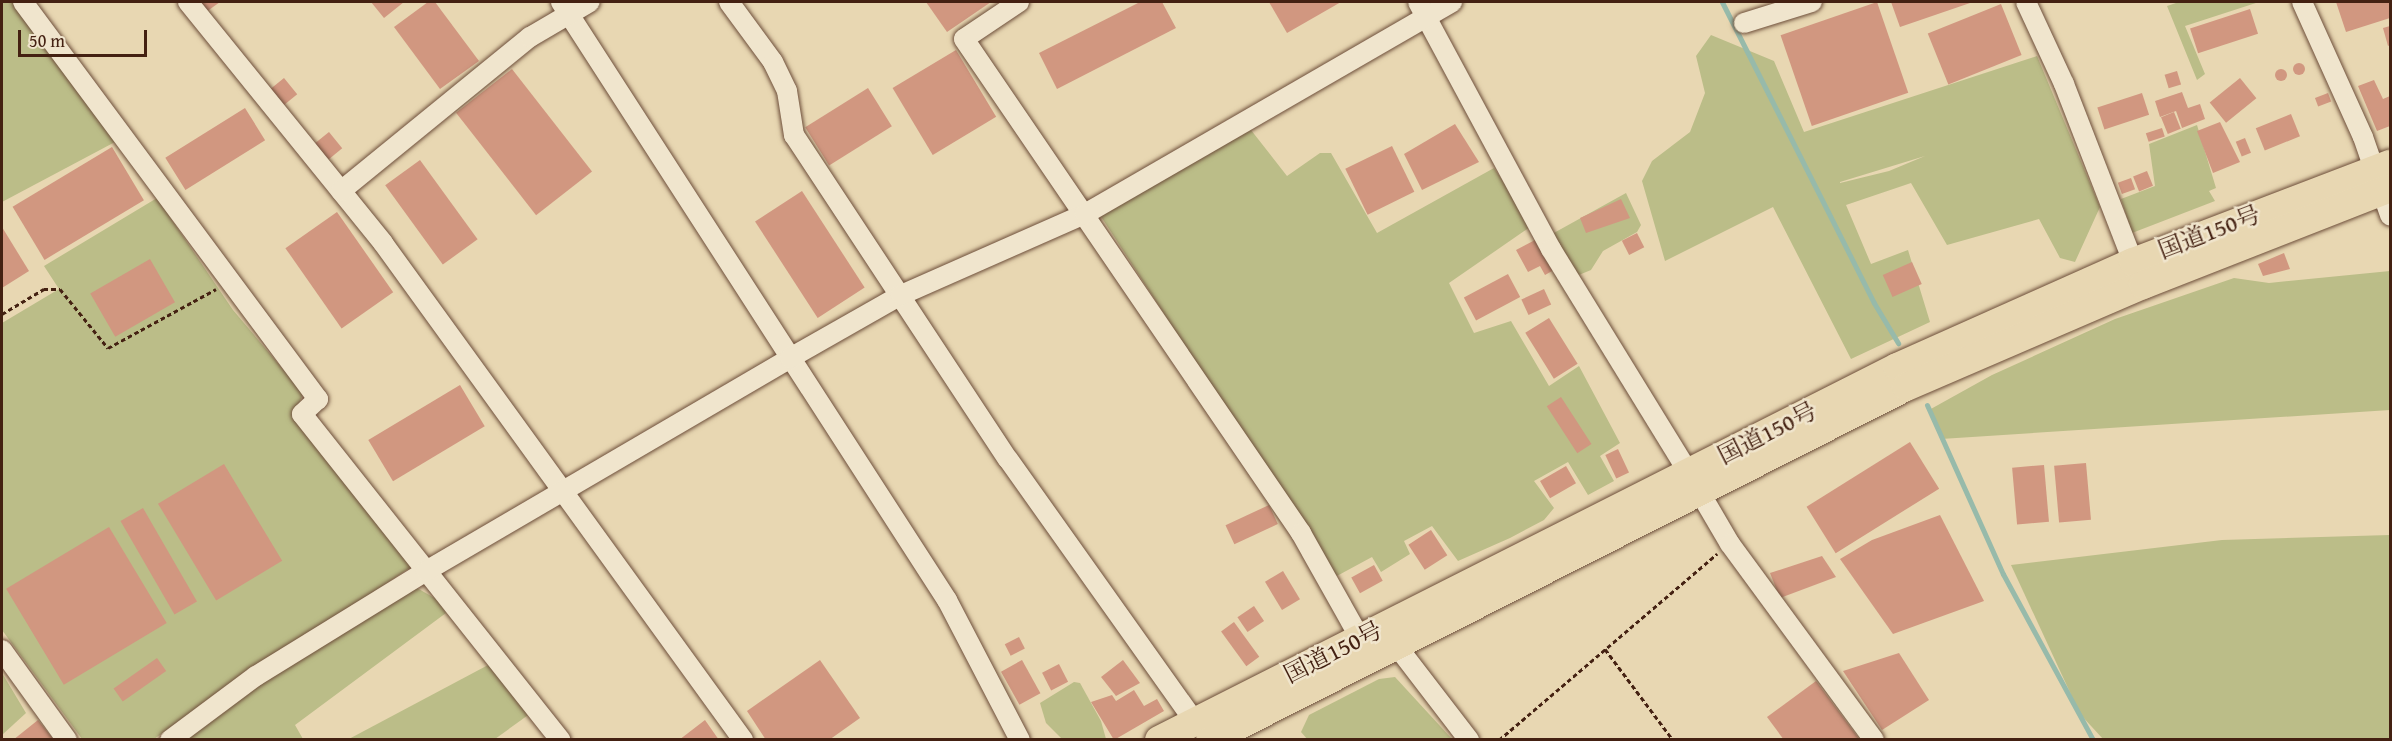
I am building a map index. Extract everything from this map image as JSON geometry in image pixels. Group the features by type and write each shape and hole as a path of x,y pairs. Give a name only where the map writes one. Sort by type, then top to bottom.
{"highway":[{"name":"国道150号","path":"1159,740 1202,730 1396,645 1897,368 2133,261 2386,186"},
{"name":"国道150号","path":"1202,730 1360,638 1694,482 1906,387 2143,285 2386,186"}],"street":[{"path":"23,2 228,281 318,399 302,414 561,740"},
{"path":"188,2 341,191 743,740"},
{"path":"341,191 466,86 565,8 590,2"},
{"path":"729,2 773,62 787,91 794,135 1008,459 1202,730"},
{"path":"1018,2 963,39 1085,214 1301,533 1360,638"},
{"path":"170,740 256,676 426,571 901,294 1085,214 1422,9 1452,2"},
{"path":"1744,23 1812,2"},
{"path":"2026,2 2064,84 2133,261"},
{"path":"2302,2 2386,186"},
{"path":"565,8 947,600 1020,740"},
{"path":"1422,9 1551,249 1730,544 1874,740"},
{"path":"1396,645 1469,740"},
{"path":"2,650 67,740"}],"path":[{"path":"2,314 44,289 60,289 108,348 228,281"},
{"path":"1499,740 1730,544"},
{"path":"1605,649 1673,740"}],"green space":[{"path":"2,2 18,2 115,142 2,202"},
{"path":"2179,2 2259,2 2185,26 2205,74 2197,80 2167,6"},
{"path":"1711,35 1774,61 1804,132 2037,56 2100,207 2075,262 2060,258 2039,219 1947,245 1911,183 1846,205 1871,264 1908,250 1930,322 1851,359 1773,207 1665,261 1642,181 1652,161 1690,132 1705,93 1696,56","holes":["1925,156 1889,171 1840,183"]},
{"path":"2197,125 2216,188 2209,191 2215,201 2132,233 2121,199 2155,186 2149,144"},
{"path":"1251,130 1287,176 1320,153 1331,153 1377,233 1494,168 1533,225 1449,283 1474,333 1511,321 1549,386 1579,366 1620,443 1600,456 1614,481 1588,495 1568,462 1534,481 1554,508 1544,520 1510,538 1458,561 1432,526 1404,541 1410,554 1381,572 1372,557 1335,577 1100,215"},
{"path":"1626,193 1641,225 1637,232 1603,251 1591,270 1574,277 1552,234"},
{"path":"157,198 233,310 303,393 295,415 411,567 154,739 82,739 2,630 2,323 59,289 44,266"},
{"path":"2390,271 2390,410 1941,439 1929,410 1992,375 2115,319 2234,278 2269,283"},
{"path":"2390,535 2390,739 2103,739 2080,714 2011,565 2222,540"},
{"path":"417,588 438,600 446,613 295,725 303,739 180,740 255,684"},
{"path":"490,664 531,713 495,739 347,740"},
{"path":"2,673 26,713 2,735"},
{"path":"1395,677 1452,739 1308,740 1301,732 1309,715 1379,679"},
{"path":"1074,682 1080,683 1101,721 1106,739 1062,739 1046,723 1040,703"}],"building":[{"path":"197,2 220,2 206,12"},
{"path":"371,2 404,2 384,18"},
{"path":"428,2 435,2 479,61 440,89 394,27"},
{"path":"926,2 991,2 947,32"},
{"path":"1140,2 1162,2 1176,28 1057,89 1039,53"},
{"path":"1269,2 1341,2 1287,33"},
{"path":"1877,2 1908,93 1812,126 1781,35"},
{"path":"1891,2 1973,2 1900,27"},
{"path":"2336,2 2390,2 2390,18 2346,32"},
{"path":"2001,4 2022,55 1948,85 1928,34"},
{"path":"2250,9 2258,34 2198,53 2190,28"},
{"path":"2390,26 2390,45 2388,46 2383,28"},
{"path":"956,50 996,117 933,155 893,88"},
{"path":"2301,63 2305,69 2301,75 2297,75 2293,67"},
{"path":"512,69 592,171 536,215 456,113"},
{"path":"2283,69 2287,75 2283,81 2279,81 2275,73"},
{"path":"2177,71 2181,84 2169,88 2165,75"},
{"path":"284,78 297,94 282,106 269,90"},
{"path":"2240,78 2256,98 2226,123 2210,103"},
{"path":"2374,80 2383,99 2390,96 2390,126 2377,131 2358,86"},
{"path":"868,88 892,126 829,165 805,127"},
{"path":"2182,92 2188,108 2200,104 2205,119 2182,128 2176,111 2160,117 2155,101"},
{"path":"2142,93 2149,115 2104,129 2097,108"},
{"path":"2328,93 2331,101 2318,106 2315,98"},
{"path":"245,108 265,140 185,190 165,158"},
{"path":"2174,112 2181,129 2168,134 2161,117"},
{"path":"2291,114 2300,136 2265,150 2256,128"},
{"path":"2220,122 2240,162 2213,173 2197,131"},
{"path":"1455,124 1479,162 1422,190 1404,154"},
{"path":"2162,128 2165,137 2149,142 2146,133"},
{"path":"329,132 342,148 328,160 315,143"},
{"path":"2245,138 2251,153 2242,157 2236,142"},
{"path":"1392,146 1414,192 1368,215 1345,169"},
{"path":"112,147 144,200 45,260 13,207"},
{"path":"420,160 478,239 443,265 385,185"},
{"path":"2147,171 2153,186 2139,191 2133,177"},
{"path":"2131,178 2135,189 2122,194 2118,183"},
{"path":"802,191 865,287 818,318 755,221"},
{"path":"1621,199 1630,218 1586,233 1580,218"},
{"path":"337,212 393,292 342,328 285,248"},
{"path":"2,227 29,271 2,288"},
{"path":"1637,233 1644,247 1629,255 1622,241"},
{"path":"1537,239 1554,270 1545,275 1540,266 1528,272 1516,250"},
{"path":"2284,253 2290,269 2263,276 2258,264"},
{"path":"150,259 175,302 115,337 90,294"},
{"path":"1912,262 1922,284 1893,297 1883,275"},
{"path":"1508,274 1520,297 1476,320 1464,297"},
{"path":"1544,289 1551,304 1529,315 1521,300"},
{"path":"1549,318 1578,364 1554,379 1525,333"},
{"path":"460,385 485,426 393,481 368,440"},
{"path":"1561,397 1591,444 1577,453 1547,406"},
{"path":"1910,442 1939,489 1836,553 1807,507"},
{"path":"1618,449 1629,473 1616,478 1605,455"},
{"path":"2086,463 2091,520 2059,523 2054,466"},
{"path":"224,464 282,561 216,601 158,504"},
{"path":"2044,465 2049,522 2017,525 2012,468"},
{"path":"1566,466 1576,483 1550,498 1540,481"},
{"path":"1269,505 1278,524 1234,544 1225,525"},
{"path":"143,508 197,602 174,615 120,521"},
{"path":"1940,515 1984,601 1893,634 1840,559 1872,540"},
{"path":"109,527 167,623 64,685 6,589"},
{"path":"1431,530 1447,555 1425,570 1408,545"},
{"path":"1822,556 1836,577 1780,598 1770,573"},
{"path":"1374,565 1383,581 1360,593 1351,578"},
{"path":"1283,571 1300,599 1282,610 1265,582"},
{"path":"1254,606 1264,621 1247,632 1237,617"},
{"path":"1234,622 1259,657 1246,666 1221,631"},
{"path":"1019,637 1025,649 1011,656 1005,644"},
{"path":"1899,653 1929,700 1882,730 1843,671"},
{"path":"157,658 166,671 123,702 114,688"},
{"path":"820,660 860,718 829,740 766,740 747,711"},
{"path":"1022,660 1040,693 1019,705 1001,672"},
{"path":"1123,660 1140,683 1116,696 1101,677"},
{"path":"1059,664 1068,682 1051,690 1042,673"},
{"path":"1816,681 1860,740 1784,740 1767,717"},
{"path":"1134,690 1144,706 1157,699 1164,711 1114,740 1091,702 1112,695 1116,701"},
{"path":"38,720 54,740 13,740"},
{"path":"705,720 719,740 679,740"}],"waterway":[{"path":"1722,2 1874,303 1898,343"},
{"path":"1927,405 2003,574 2093,740"}]}
